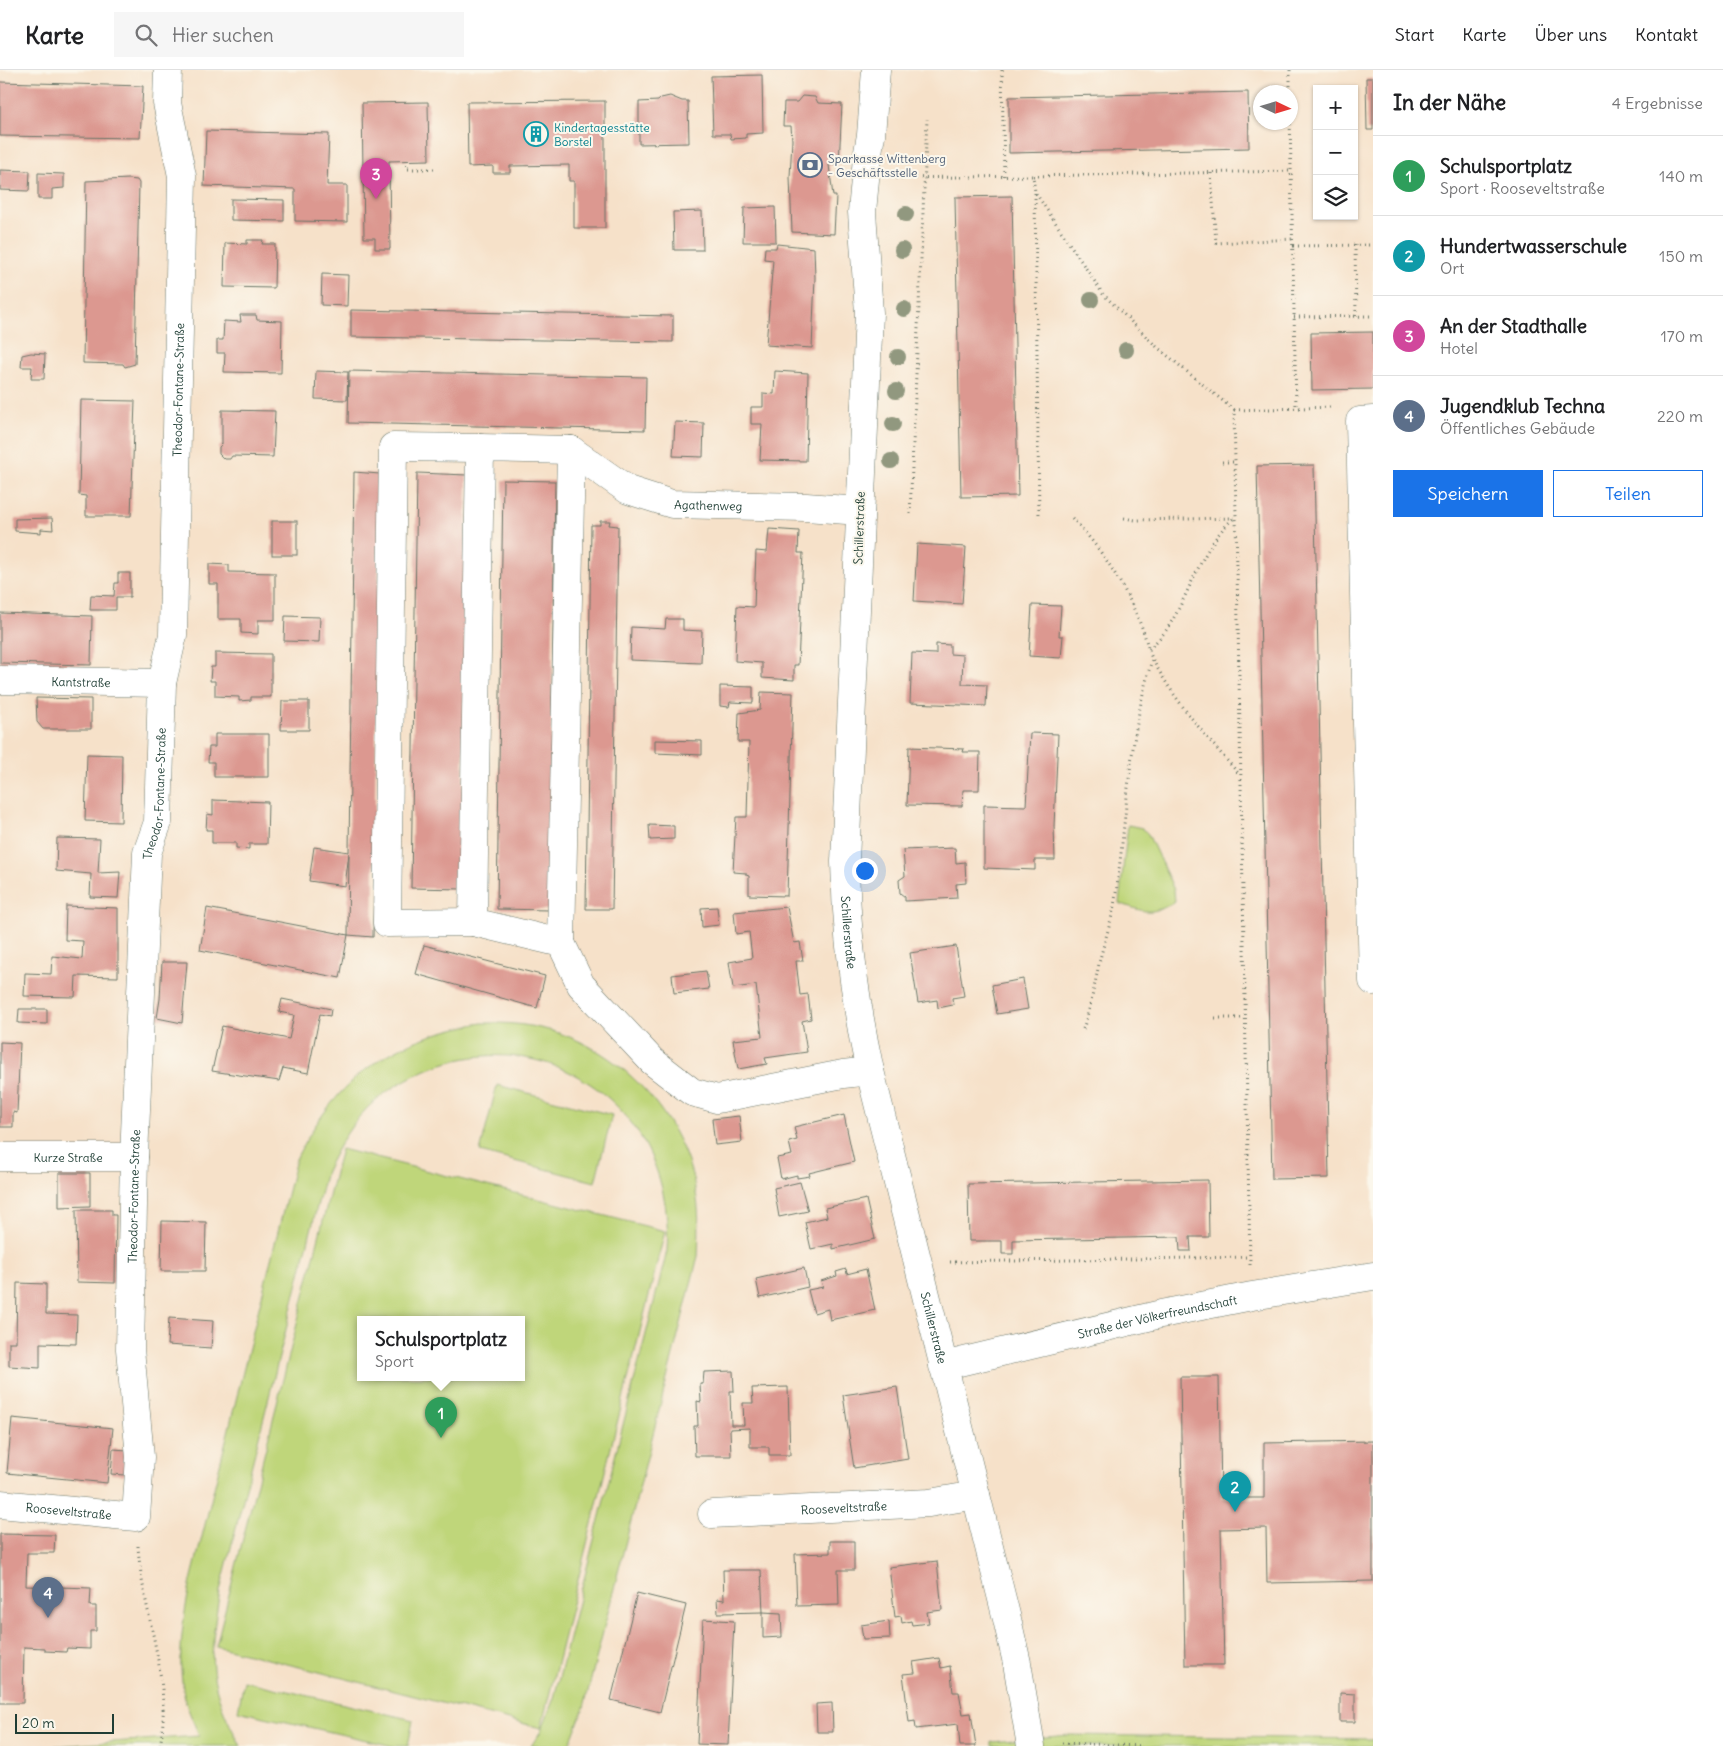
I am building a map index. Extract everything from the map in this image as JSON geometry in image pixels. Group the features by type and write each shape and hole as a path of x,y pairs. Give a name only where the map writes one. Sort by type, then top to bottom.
{"street":[{"name":"Theodor-Fontane-Straße","path":"136,1517 140,1458 130,1349 134,1157 147,854 158,822 162,683 172,635 182,176 168,103 168,70"},
{"name":"Schillerstraße","path":"876,70 872,135 864,178 862,220 869,313 846,853 846,904 854,986 870,1071 943,1366 1017,1663 1042,1745"},
{"path":"1366,420 1373,980"},
{"path":"561,943 473,922 387,922 393,448 571,450 561,943 581,985 652,1061 692,1092 717,1099 842,1074 870,1071"},
{"path":"473,922 480,448"},
{"name":"Agathenweg","path":"571,450 628,490 672,504 806,506 860,511"},
{"name":"Kantstraße","path":"0,680 162,683"},
{"name":"Kurze Straße","path":"0,1157 134,1157"},
{"name":"Straße der Völkerfreundschaft","path":"943,1366 1161,1314 1252,1296 1373,1276"},
{"name":"Rooseveltstraße","path":"712,1514 929,1503 976,1495"},
{"name":"Rooseveltstraße","path":"0,1504 136,1517"}],"path":[{"path":"1002,70 1004,176"},
{"path":"1290,70 1290,85"},
{"path":"910,514 927,119"},
{"path":"1290,130 1296,408"},
{"path":"407,160 407,169 436,169"},
{"path":"864,178 924,179 1291,171"},
{"path":"1211,172 1216,244 1293,239"},
{"path":"1033,176 1035,192 1039,517"},
{"path":"1035,192 1103,294 1157,347 1234,410 1359,407 1366,420"},
{"path":"1355,245 1356,316"},
{"path":"1293,246 1373,245"},
{"path":"1294,317 1373,316"},
{"path":"1234,410 1239,774 1249,1257 1252,1296"},
{"path":"1222,462 1234,462"},
{"path":"1072,518 1092,539 1121,584 1141,623 1152,660 1170,689 1199,729 1239,774"},
{"path":"1124,518 1135,520 1235,518"},
{"path":"1149,650 1165,632 1203,560 1224,527 1235,518"},
{"path":"1083,1029 1095,991 1100,960 1115,902 1131,749 1152,660"},
{"path":"1215,1018 1244,1018"},
{"path":"918,1263 1249,1257"},
{"path":"136,1517 139,1557 161,1682 162,1735 160,1746"},
{"path":"1042,1745 1142,1746"}],"green space":[{"path":"1128,825 1142,828 1148,834 1174,890 1175,902 1153,911 1135,909 1119,903"},
{"path":"482,1023 522,1025 564,1035 591,1047 616,1064 639,1084 658,1106 675,1132 687,1159 698,1205 698,1256 584,1707 569,1746 531,1746 541,1731 554,1698 667,1251 663,1193 644,1143 614,1103 574,1075 528,1059 478,1057 426,1070 376,1100 347,1133 326,1171 220,1591 213,1635 212,1654 216,1688 230,1725 241,1746 55,1746 199,1736 186,1703 181,1674 181,1644 190,1585 296,1159 312,1130 330,1105 349,1084 370,1066 394,1051 420,1039"},
{"path":"497,1085 612,1115 595,1182 480,1152"},
{"path":"341,1149 665,1231 541,1728 216,1646"},
{"path":"244,1681 413,1720 408,1746 393,1746 238,1711"},
{"path":"1069,1735 1373,1739 1373,1746 992,1746 992,1742"}],"building":[{"path":"762,75 763,133 746,134 746,138 731,139 730,134 713,134 711,76"},
{"path":"1366,78 1373,78 1373,130 1367,130"},
{"path":"0,82 143,86 140,138 0,136"},
{"path":"1248,92 1249,148 1009,153 1009,97"},
{"path":"670,96 682,101 688,101 689,143 639,144 639,102 658,101 661,98"},
{"name":"Sparkasse Wittenberg - Geschäftsstelle","path":"802,96 815,97 818,103 842,104 839,164 829,165 833,196 836,196 834,234 792,232 790,177 792,140 791,126 783,126 784,102 797,102"},
{"name":"Kindertagesstätte Borstel","path":"605,101 605,228 574,228 574,181 569,181 569,165 510,166 510,173 493,173 493,166 468,167 467,102"},
{"path":"428,102 429,160 389,161 390,249 375,249 375,238 364,238 362,103"},
{"path":"206,131 329,134 327,185 347,185 347,222 295,221 295,189 204,186"},
{"path":"0,170 30,171 29,191 0,190"},
{"path":"38,173 64,174 64,188 52,189 52,199 38,199"},
{"path":"137,180 139,183 135,364 125,367 123,364 83,363 86,181"},
{"path":"1012,196 1018,496 961,497 955,197"},
{"path":"231,199 284,200 284,221 231,220"},
{"path":"775,207 776,242 743,242 744,208"},
{"path":"702,211 703,250 674,250 673,212"},
{"path":"247,240 263,240 262,244 275,244 274,288 224,287 225,243 247,244"},
{"path":"777,244 814,248 815,278 812,348 766,345 773,260 764,259 765,248 776,248"},
{"path":"322,274 348,275 347,306 321,305"},
{"path":"351,310 673,316 673,342 351,337"},
{"path":"240,315 256,315 257,320 282,321 281,373 224,372 225,353 217,353 217,340 223,340 224,321 241,322"},
{"path":"1373,332 1373,389 1312,390 1311,333"},
{"path":"31,353 45,354 44,379 31,379 32,367 21,367 22,355"},
{"path":"316,371 348,372 347,400 315,399"},
{"path":"349,371 646,377 645,430 348,423"},
{"path":"775,371 808,373 806,461 760,460 762,424 751,424 751,407 763,407 763,393 774,394"},
{"path":"81,400 135,401 131,516 86,516 86,496 79,495"},
{"path":"222,410 275,411 273,457 232,456 230,459 224,459 219,454 219,447 222,444"},
{"path":"675,422 704,423 703,457 673,456"},
{"path":"1314,465 1329,1178 1272,1179 1257,466"},
{"path":"354,472 380,474 373,937 348,935 349,853 345,886 309,881 314,847 349,852"},
{"path":"417,473 467,475 462,889 411,888"},
{"path":"503,480 555,481 549,910 497,909"},
{"path":"52,518 53,530 41,529 41,533 15,531 15,519"},
{"path":"272,521 297,521 297,555 272,555"},
{"path":"600,521 610,521 609,525 618,526 612,909 586,909 591,525 600,525"},
{"path":"769,529 799,531 798,553 803,553 798,665 794,665 794,680 762,678 762,663 735,661 737,606 754,607 756,551 767,552"},
{"path":"917,544 966,547 962,604 914,601"},
{"path":"209,564 229,565 229,572 275,573 275,620 258,620 258,634 241,633 241,619 218,619 218,584 209,584"},
{"path":"118,573 130,573 130,597 116,597 116,610 90,610 91,595 114,596 115,583 118,583"},
{"path":"1032,605 1061,606 1059,636 1063,636 1061,658 1029,656"},
{"path":"0,613 92,616 91,665 0,663"},
{"path":"285,616 320,617 319,642 284,641"},
{"path":"666,619 683,619 683,630 702,631 701,663 630,660 631,627 665,629"},
{"path":"936,644 950,645 950,654 963,655 962,684 987,685 986,706 910,703 912,653 936,654"},
{"path":"215,653 271,654 271,697 251,697 251,700 239,701 239,697 215,696 215,681 210,681 211,667 215,667"},
{"path":"720,686 753,687 753,703 730,702 729,707 720,706"},
{"path":"761,692 793,693 787,896 749,895 749,876 746,873 733,872 736,817 747,817 749,742 738,742 739,713 760,710"},
{"path":"36,698 91,699 91,729 43,729 37,722"},
{"path":"282,701 309,701 309,730 281,730"},
{"path":"1030,733 1058,734 1054,826 1055,860 1035,860 1035,870 984,868 984,805 1026,806"},
{"path":"215,734 269,734 269,777 214,777 214,762 208,762 209,747 215,747"},
{"path":"655,740 702,741 702,755 655,753"},
{"path":"909,747 964,749 963,752 980,752 979,790 963,790 962,806 907,805"},
{"path":"87,754 122,755 121,822 85,821"},
{"path":"213,800 268,802 267,844 249,844 249,849 236,848 236,843 212,843 212,830 206,830 207,814 213,815"},
{"path":"649,825 674,826 674,839 650,840"},
{"path":"57,838 100,839 98,873 120,872 118,898 90,897 91,874 56,871"},
{"path":"955,848 956,863 965,862 966,883 956,884 957,898 905,901 905,897 900,893 899,880 905,876 903,850"},
{"path":"66,906 118,908 118,977 76,976 75,997 24,996 25,973 51,974 52,956 82,959 83,941 65,940"},
{"path":"717,907 719,925 702,927 701,908"},
{"path":"787,907 794,943 800,942 803,961 796,961 800,995 808,994 811,1019 802,1021 807,1052 765,1058 767,1064 738,1069 733,1040 762,1037 756,985 733,988 729,962 752,958 749,932 736,934 734,912"},
{"path":"207,908 348,935 340,978 200,950"},
{"path":"424,945 545,976 537,1008 416,974"},
{"path":"956,946 964,996 952,998 953,1005 938,1008 937,1000 918,1003 910,953"},
{"path":"162,962 187,962 182,1023 157,1018"},
{"path":"706,971 709,989 674,993 672,975"},
{"path":"1023,979 1028,1009 997,1014 992,985"},
{"path":"282,999 331,1009 330,1016 320,1014 308,1073 283,1068 279,1081 212,1071 222,1026 289,1039 294,1015 279,1012"},
{"path":"19,1009 47,1009 47,1024 18,1023"},
{"path":"0,1042 20,1043 17,1113 13,1112 13,1127 0,1127"},
{"path":"844,1115 854,1162 809,1173 810,1176 797,1178 797,1175 781,1179 777,1158 792,1155 789,1142 797,1140 794,1127"},
{"path":"739,1116 742,1142 715,1145 712,1119"},
{"path":"59,1173 90,1173 90,1206 59,1207"},
{"path":"1208,1180 1209,1237 1190,1237 1191,1251 1180,1251 1179,1237 1013,1240 1013,1254 1002,1254 1002,1241 969,1241 968,1184"},
{"path":"800,1182 808,1211 779,1217 774,1188"},
{"path":"866,1199 875,1239 833,1249 833,1244 811,1249 805,1222 827,1217 825,1208"},
{"path":"76,1210 112,1210 112,1215 116,1215 115,1283 77,1282"},
{"path":"162,1221 206,1222 205,1271 161,1271"},
{"path":"804,1268 808,1287 760,1298 756,1279"},
{"path":"846,1269 847,1274 866,1269 875,1310 830,1320 828,1309 814,1313 808,1290 823,1287 821,1281 837,1276 836,1272"},
{"path":"17,1283 46,1284 46,1314 77,1315 76,1344 40,1343 40,1368 9,1366 9,1342 16,1342"},
{"path":"169,1318 213,1321 211,1348 167,1345"},
{"path":"733,1371 734,1391 730,1391 731,1425 744,1425 743,1403 753,1403 752,1388 788,1387 790,1455 769,1455 769,1447 750,1447 750,1428 730,1429 731,1456 695,1456 694,1426 698,1426 697,1401 701,1402 700,1384 703,1384 704,1372"},
{"path":"1180,1377 1219,1377 1221,1498 1264,1498 1264,1443 1373,1441 1373,1581 1267,1583 1266,1528 1221,1529 1224,1665 1185,1665"},
{"path":"897,1387 908,1459 854,1468 843,1395"},
{"path":"12,1418 113,1428 107,1483 7,1473"},
{"path":"113,1449 128,1450 125,1475 111,1474"},
{"path":"0,1534 55,1535 54,1553 27,1553 26,1586 91,1588 90,1606 96,1606 96,1631 90,1631 90,1649 67,1648 66,1652 24,1647 23,1703 0,1703"},
{"path":"830,1541 854,1541 854,1570 838,1570 839,1605 797,1606 795,1554 830,1553"},
{"path":"937,1561 942,1610 927,1612 929,1623 912,1625 911,1621 902,1623 901,1616 895,1617 889,1567"},
{"path":"723,1570 761,1570 763,1612 718,1613 717,1599 724,1600"},
{"path":"637,1593 686,1605 660,1712 611,1700"},
{"path":"763,1612 781,1613 782,1637 763,1638"},
{"path":"703,1619 734,1621 728,1745 697,1744"},
{"path":"889,1621 890,1638 863,1639 861,1625"},
{"path":"939,1658 941,1668 950,1666 953,1692 959,1692 963,1714 971,1713 976,1746 960,1746 958,1724 916,1729 915,1721 909,1722 903,1674 915,1673 913,1662"},
{"path":"1340,1693 1355,1694 1355,1722 1340,1722"},
{"path":"832,1703 833,1732 817,1732 816,1704"}],"place":[{"name":"Kindertagesstätte Borstel","path":"536,134"},
{"name":"Sparkasse Wittenberg - Geschäftsstelle","path":"810,165"},
{"name":"An der Stadthalle","path":"376,199"},
{"name":"Schulsportplatz","path":"441,1438"},
{"name":"Hundertwasserschule","path":"1235,1512"},
{"name":"Jugendklub Techna","path":"48,1618"}]}
